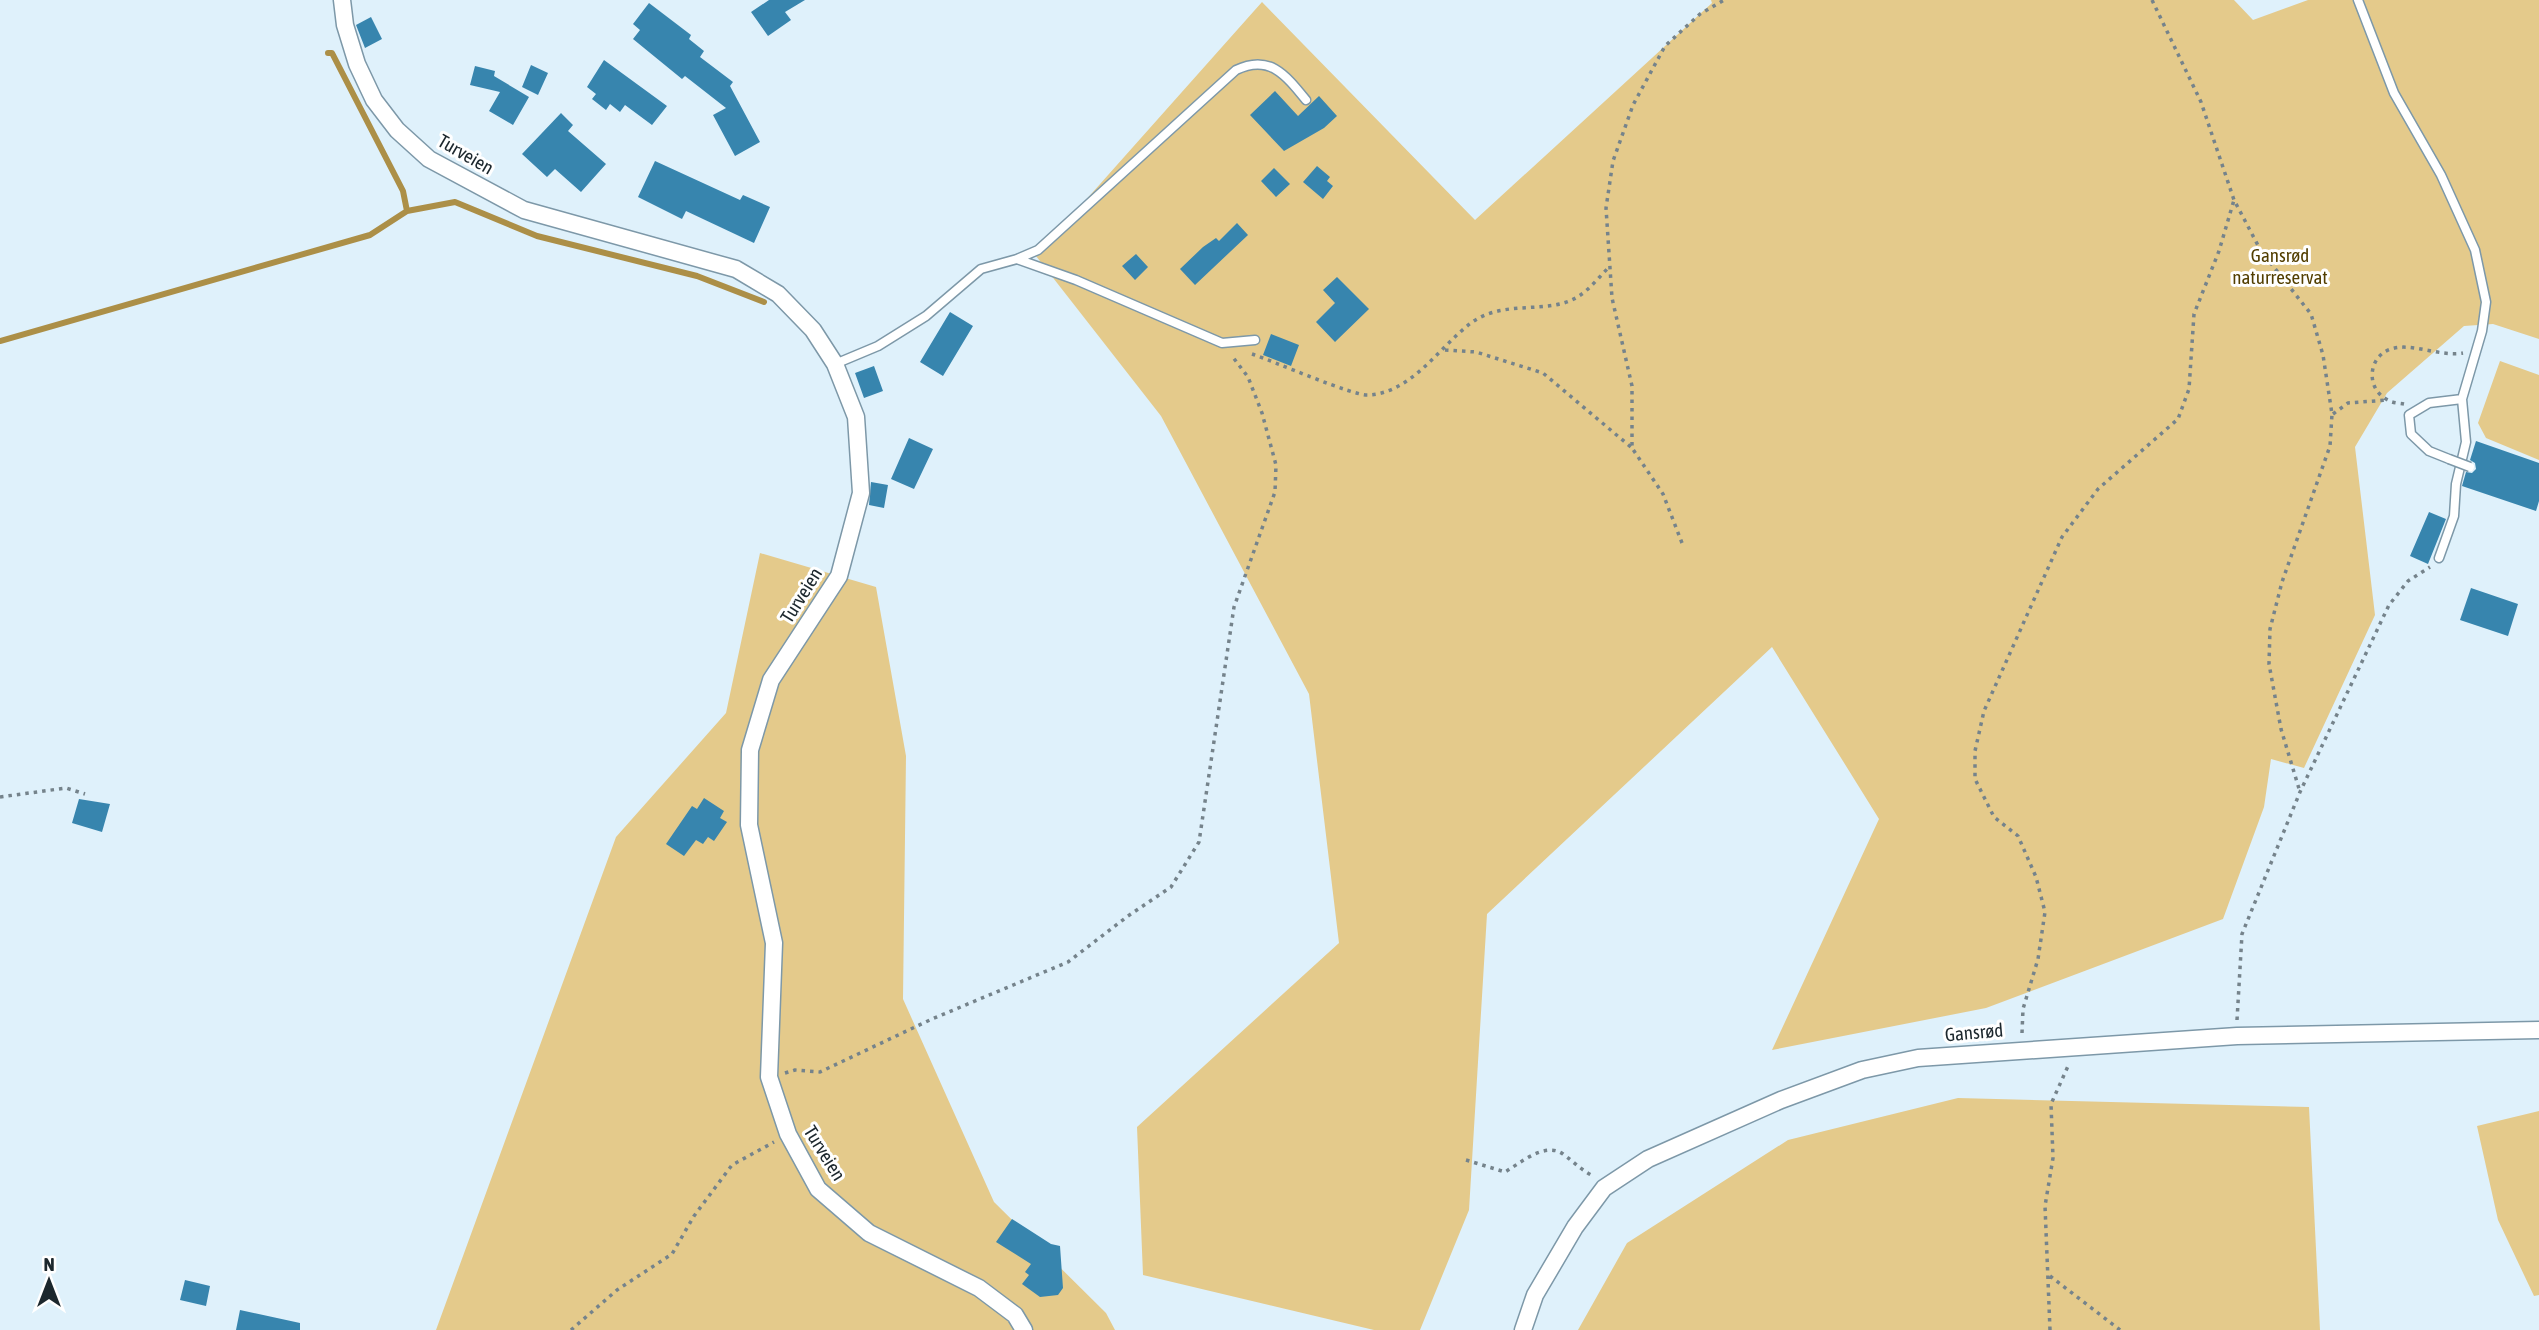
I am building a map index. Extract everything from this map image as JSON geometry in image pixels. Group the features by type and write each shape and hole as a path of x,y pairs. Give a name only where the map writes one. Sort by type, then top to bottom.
{"street":[{"name":"Turveien","path":"342,0 345,25 357,64 374,100 397,130 429,159 524,211 736,269 778,293 813,330 835,364 856,417 861,493 839,576 771,680 750,750 749,825 774,943 769,1077 788,1134 818,1189 869,1233 979,1288 1015,1315 1024,1330"},
{"name":"Gansrød","path":"1523,1330 1542,1284 1575,1227 1604,1188 1648,1158 1781,1100 1862,1070 1919,1058 2236,1036 2539,1030"}],"lane":[{"path":"2358,0 2394,93 2441,175 2475,250 2486,302 2462,399 2466,442 2456,484 2454,516 2439,558"},
{"path":"835,364 878,346 926,316 981,269 1038,250 1236,70 1254,62 1266,64 1290,80 1306,100"},
{"path":"1017,259 1076,279 1222,343 1255,340"},
{"path":"2462,399 2429,403 2409,415 2412,434 2429,451 2470,467"}],"path":[{"path":"1632,448 1632,386 1612,298 1606,208 1613,161 1633,105 1665,46 1700,14 1724,0"},
{"path":"2152,0 2201,102 2234,200 2261,251 2311,314 2323,355 2332,414 2330,446 2282,582 2270,629 2269,664 2276,703 2300,792"},
{"path":"2021,1049 2023,1009 2038,958 2045,912 2036,877 2018,836 1994,817 1975,779 1975,751 1984,711 2062,537 2098,489 2178,419 2189,389 2194,314 2219,251 2234,200"},
{"path":"1222,343 1364,396 1386,393 1445,350 1472,323 1493,313 1520,306 1551,306 1578,297 1610,267"},
{"path":"769,1077 795,1070 820,1072 932,1019 1068,962 1128,915 1171,887 1199,842 1234,607 1275,492 1276,465 1262,413 1248,377 1222,343"},
{"path":"2387,400 2376,389 2372,378 2373,365 2380,353 2394,347 2433,354 2475,351"},
{"path":"1445,350 1476,352 1543,373 1632,448 1663,494 1682,543"},
{"path":"2332,414 2348,403 2387,400 2404,404 2429,403"},
{"path":"2236,1036 2237,978 2242,934 2300,792 2389,605 2408,581 2424,573 2439,558"},
{"path":"0,797 66,788 85,794"},
{"path":"2050,1330 2050,1276 2045,1206 2053,1158 2051,1104 2075,1049"},
{"path":"571,1330 617,1290 672,1254 694,1216 732,1165 788,1134"},
{"path":"1466,1160 1505,1172 1523,1158 1550,1149 1560,1151 1578,1169 1596,1177 1604,1188"},
{"path":"2050,1276 2120,1330"}],"green space":[{"name":"Gansrød naturreservat","path":"1711,0 2234,0 2253,20 2308,0 2539,0 2539,339 2493,324 2464,326 2387,393 2355,447 2375,615 2304,768 2271,759 2264,807 2223,919 1986,1008 1772,1050 1879,819 1772,647 1487,914 1469,1210 1420,1330 1374,1330 1143,1275 1137,1127 1339,943 1309,694 1161,416 1036,256 1262,2 1475,220 1712,3"},
{"path":"2500,361 2539,375 2539,460 2486,438 2478,423"},
{"path":"760,553 876,587 906,756 903,999 994,1202 1106,1313 1115,1330 436,1330 616,837 726,713"},
{"path":"1958,1098 2309,1107 2320,1330 1578,1330 1627,1243 1788,1140"},
{"path":"2539,1111 2539,1295 2534,1296 2498,1220 2477,1126"}],"building":[{"path":"769,0 805,0 785,12 791,20 768,36 751,12"},
{"path":"649,3 691,35 689,39 704,51 700,57 733,82 730,86 760,142 735,156 713,115 726,108 685,76 682,79 633,39 640,30 633,24"},
{"path":"371,17 382,39 365,48 356,25"},
{"path":"604,60 667,106 652,125 625,105 620,112 610,104 606,110 592,99 596,94 587,87"},
{"path":"531,65 548,73 538,95 522,87"},
{"path":"475,66 495,71 494,76 529,97 513,125 489,111 500,92 470,85"},
{"path":"1275,91 1298,116 1319,96 1337,116 1324,128 1284,151 1250,115"},
{"path":"561,113 573,125 568,131 606,164 581,192 555,169 547,177 522,154"},
{"path":"655,161 740,200 743,195 770,207 754,243 686,211 682,219 638,197"},
{"path":"1317,166 1330,177 1327,181 1333,186 1323,199 1303,182"},
{"path":"1274,168 1290,184 1276,197 1261,181"},
{"path":"1237,223 1248,235 1195,285 1180,269 1203,247 1216,238 1219,241"},
{"path":"1136,254 1148,267 1135,280 1122,266"},
{"path":"1337,277 1369,309 1335,342 1316,322 1335,303 1323,290"},
{"path":"950,312 973,326 943,376 920,362"},
{"path":"1271,334 1299,345 1291,366 1263,355"},
{"path":"874,366 883,391 864,398 855,373"},
{"path":"909,438 933,449 914,489 891,479"},
{"path":"2476,441 2539,463 2539,501 2536,511 2462,486 2466,472 2472,473 2476,469 2475,463 2470,460"},
{"path":"871,482 888,485 884,508 869,505"},
{"path":"2429,512 2446,519 2428,564 2410,556"},
{"path":"2471,588 2518,604 2508,636 2460,620"},
{"path":"704,798 724,811 720,818 727,822 714,841 708,837 703,844 696,840 684,856 666,844 692,806 697,809"},
{"path":"79,799 110,804 102,832 72,823"},
{"path":"1012,1219 1051,1244 1060,1246 1063,1288 1058,1295 1040,1297 1022,1284 1029,1275 1025,1272 1031,1264 996,1242"},
{"path":"185,1280 210,1286 206,1306 180,1300"},
{"path":"240,1310 300,1323 300,1330 236,1330"}],"waterway":[{"path":"328,53 332,53 403,191 407,211"},
{"path":"0,341 370,235 407,211 455,202 537,236 697,276 764,302"}]}
